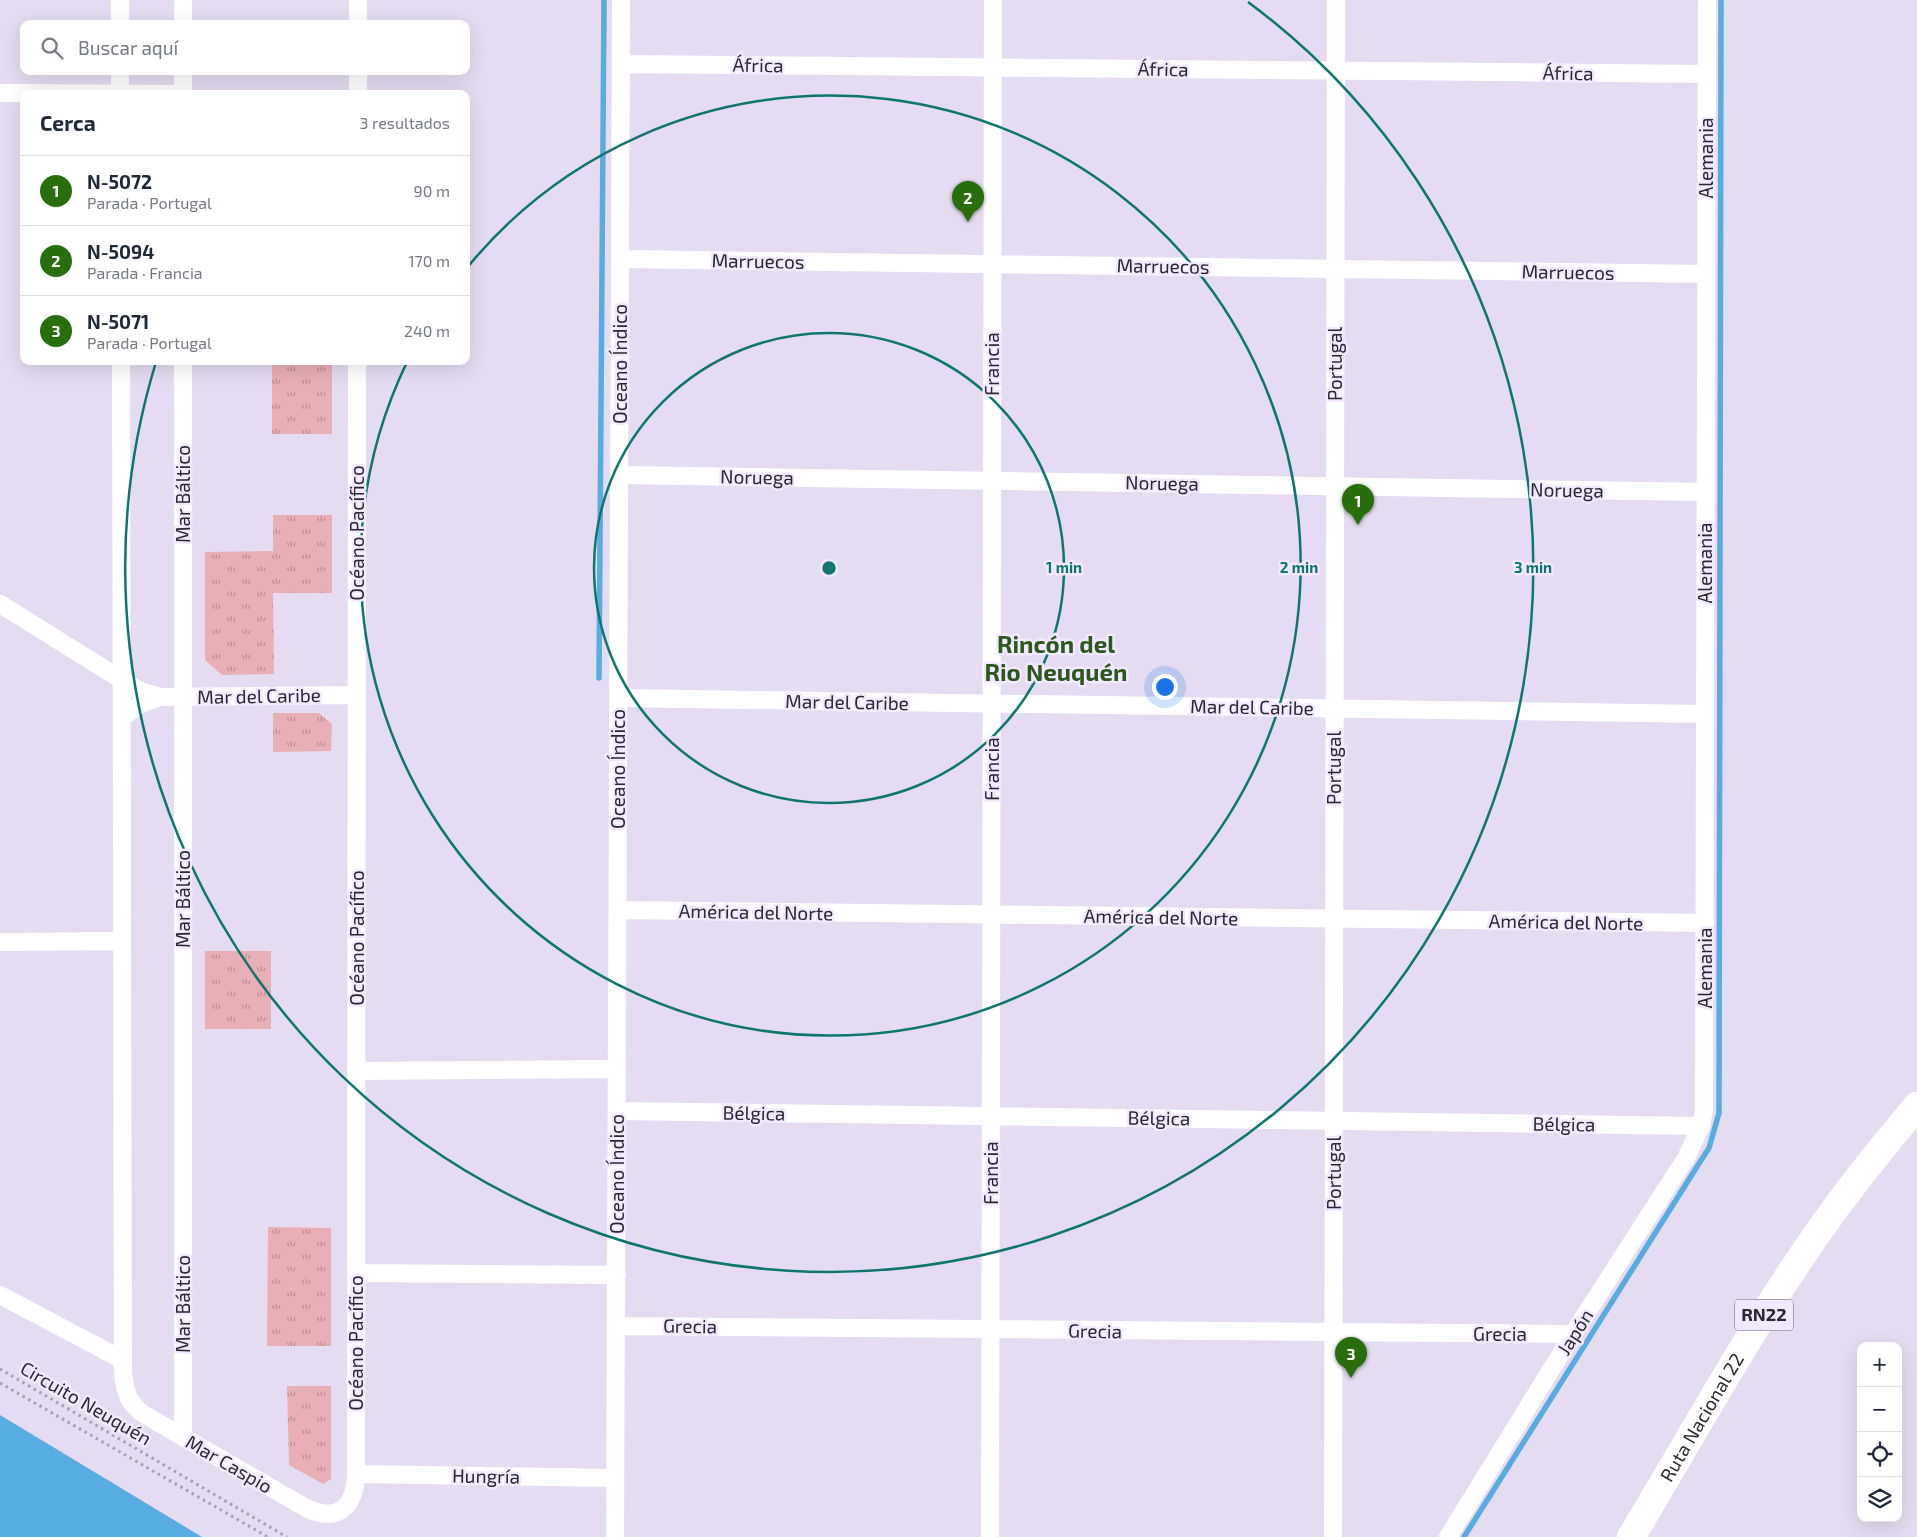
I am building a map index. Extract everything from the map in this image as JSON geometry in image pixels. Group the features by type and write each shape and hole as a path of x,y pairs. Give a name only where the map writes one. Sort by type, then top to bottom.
{"highway":[{"name":"Ruta Nacional 22","path":"1631,1537 1776,1295 1807,1248 1844,1196 1917,1106"}],"street":[{"path":"120,0 120,20"},
{"path":"183,0 183,20"},
{"path":"358,0 358,20"},
{"name":"Oceano Índico","path":"616,1537 621,0"},
{"name":"Francia","path":"990,1537 993,0"},
{"name":"Portugal","path":"1333,1537 1336,0"},
{"name":"Alemania","path":"1701,1126 1705,1094 1706,0"},
{"name":"África","path":"621,64 1706,74"},
{"path":"120,75 120,90"},
{"path":"183,75 183,90"},
{"path":"358,75 358,90"},
{"path":"0,93 20,93"},
{"name":"Marruecos","path":"620,258 1706,274"},
{"path":"0,1295 123,1360 121,365"},
{"name":"Mar Báltico","path":"183,365 183,1437"},
{"name":"Océano Pacífico","path":"341,1510 354,1496 356,1474 358,365"},
{"name":"Noruega","path":"619,475 1706,492"},
{"name":"Mar del Caribe","path":"0,604 144,693 160,697 357,695"},
{"name":"Mar del Caribe","path":"122,718 140,704 160,697"},
{"name":"Mar del Caribe","path":"618,698 1705,714"},
{"name":"América del Norte","path":"618,910 1704,923"},
{"path":"0,942 122,941"},
{"path":"356,1071 618,1069"},
{"name":"Bélgica","path":"618,1111 1701,1126"},
{"name":"Japón","path":"1448,1537 1573,1334 1686,1158 1701,1126"},
{"path":"356,1273 617,1275"},
{"name":"Grecia","path":"617,1326 1573,1334"},
{"name":"Mar Caspio","path":"123,1360 126,1395 130,1403 137,1410 313,1511 328,1514 341,1510"},
{"name":"Hungría","path":"356,1474 616,1478"}],"path":[{"name":"Circuito Neuquén","path":"0,1369 287,1537"},
{"path":"0,1383 268,1537"}],"green space":[{"path":"272,365 332,365 332,434 272,434"},
{"path":"273,515 332,515 332,593 273,593 274,674 222,675 205,660 205,552 273,551"},
{"path":"273,713 319,713 332,724 331,751 273,752"},
{"path":"205,951 271,951 271,1029 205,1029"},
{"path":"268,1227 331,1228 331,1346 267,1346"},
{"path":"287,1386 331,1386 331,1479 323,1484 289,1465"}],"water":[{"path":"0,1415 202,1537 0,1537"}],"waterway":[{"path":"599,678 604,0"},
{"path":"1464,1537 1709,1148 1719,1113 1721,0"}],"place":[{"name":"N-5094","path":"968,222"},
{"name":"N-5072","path":"1358,525"},
{"name":"N-5071","path":"1351,1378"}],"district":[{"name":"Rincón del Rio Neuquén","path":"1056,659"}]}
